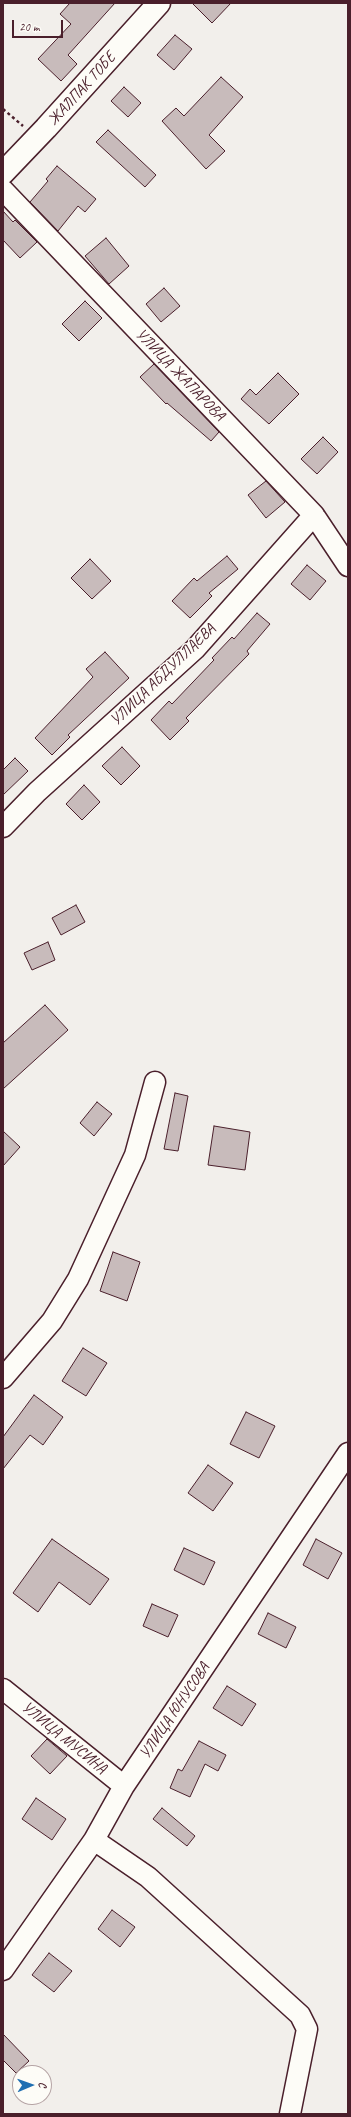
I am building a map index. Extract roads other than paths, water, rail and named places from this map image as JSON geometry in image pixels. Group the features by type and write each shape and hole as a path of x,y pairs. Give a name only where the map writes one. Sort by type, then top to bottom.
{"main road":[{"name":"ЖАЛПАК ТОБЕ","path":"3,173 38,137 159,3"}],"street":[{"name":"УЛИЦА ЖАПАРОВА","path":"3,190 314,515 348,566"},
{"name":"УЛИЦА АБДУЛЛАЕВА","path":"3,827 37,792 195,649 314,515"},
{"path":"3,1378 52,1321 78,1280 135,1155 155,1082"},
{"name":"УЛИЦА ЮНУСОВА","path":"3,1970 94,1840 124,1786 348,1453"},
{"name":"УЛИЦА МУСИНА","path":"3,1689 124,1786"},
{"path":"94,1840 148,1877 300,2015 307,2029 290,2114"}]}
